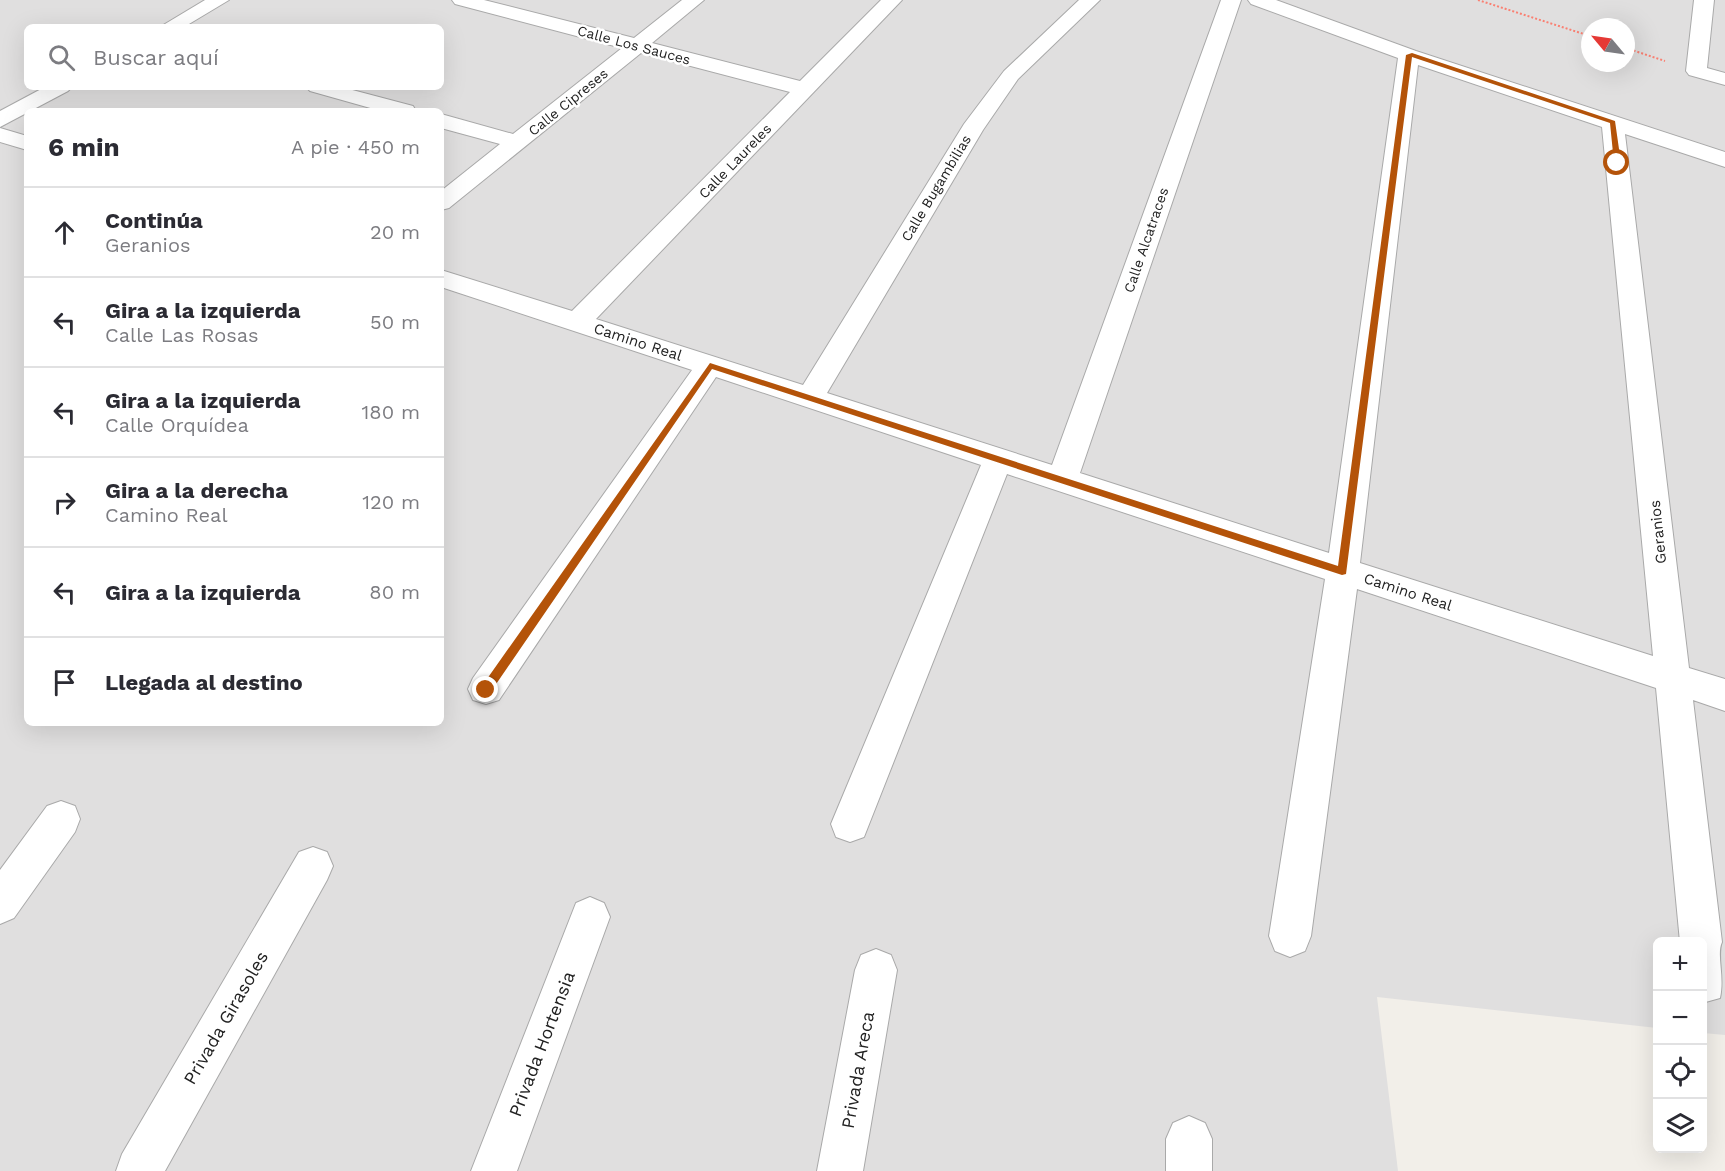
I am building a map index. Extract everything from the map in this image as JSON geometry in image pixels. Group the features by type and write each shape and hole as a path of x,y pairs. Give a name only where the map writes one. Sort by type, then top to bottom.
{"street":[{"path":"175,24 219,0"},
{"name":"Calle Los Sauces","path":"462,0 805,89"},
{"name":"Calle Cipreses","path":"444,201 694,0"},
{"name":"Calle Laureles","path":"577,322 892,0"},
{"name":"Calle Bugambilias","path":"810,398 972,129 1011,75 1090,0"},
{"name":"Calle Alcatraces","path":"1062,480 1231,0"},
{"path":"1258,0 1409,55 1725,159"},
{"path":"1704,0 1696,71 1725,78"},
{"path":"1290,936 1342,571 1409,55"},
{"path":"37,108 58,90"},
{"path":"328,90 394,108"},
{"path":"7,135 24,120"},
{"path":"444,122 518,142"},
{"name":"Geranios","path":"1613,122 1700,937"},
{"name":"Camino Real","path":"444,279 1725,695"},
{"path":"486,690 710,365"},
{"path":"850,824 998,459"},
{"path":"0,904 61,819"},
{"name":"Privada Girasoles","path":"139,1171 313,866"},
{"name":"Privada Hortensia","path":"494,1171 590,917"},
{"name":"Privada Areca","path":"840,1171 876,970"}],"path":[{"path":"1478,0 1581,33"},
{"path":"1635,51 1696,71"}],"shaded area":[{"path":"0,0 1725,0 1725,1035 1707,1033 1707,937 1653,937 1653,1028 1377,997 1398,1171 0,1171"}],"route":[{"path":"486,690 710,365 1342,571 1409,55 1613,122 1617,163"}]}
